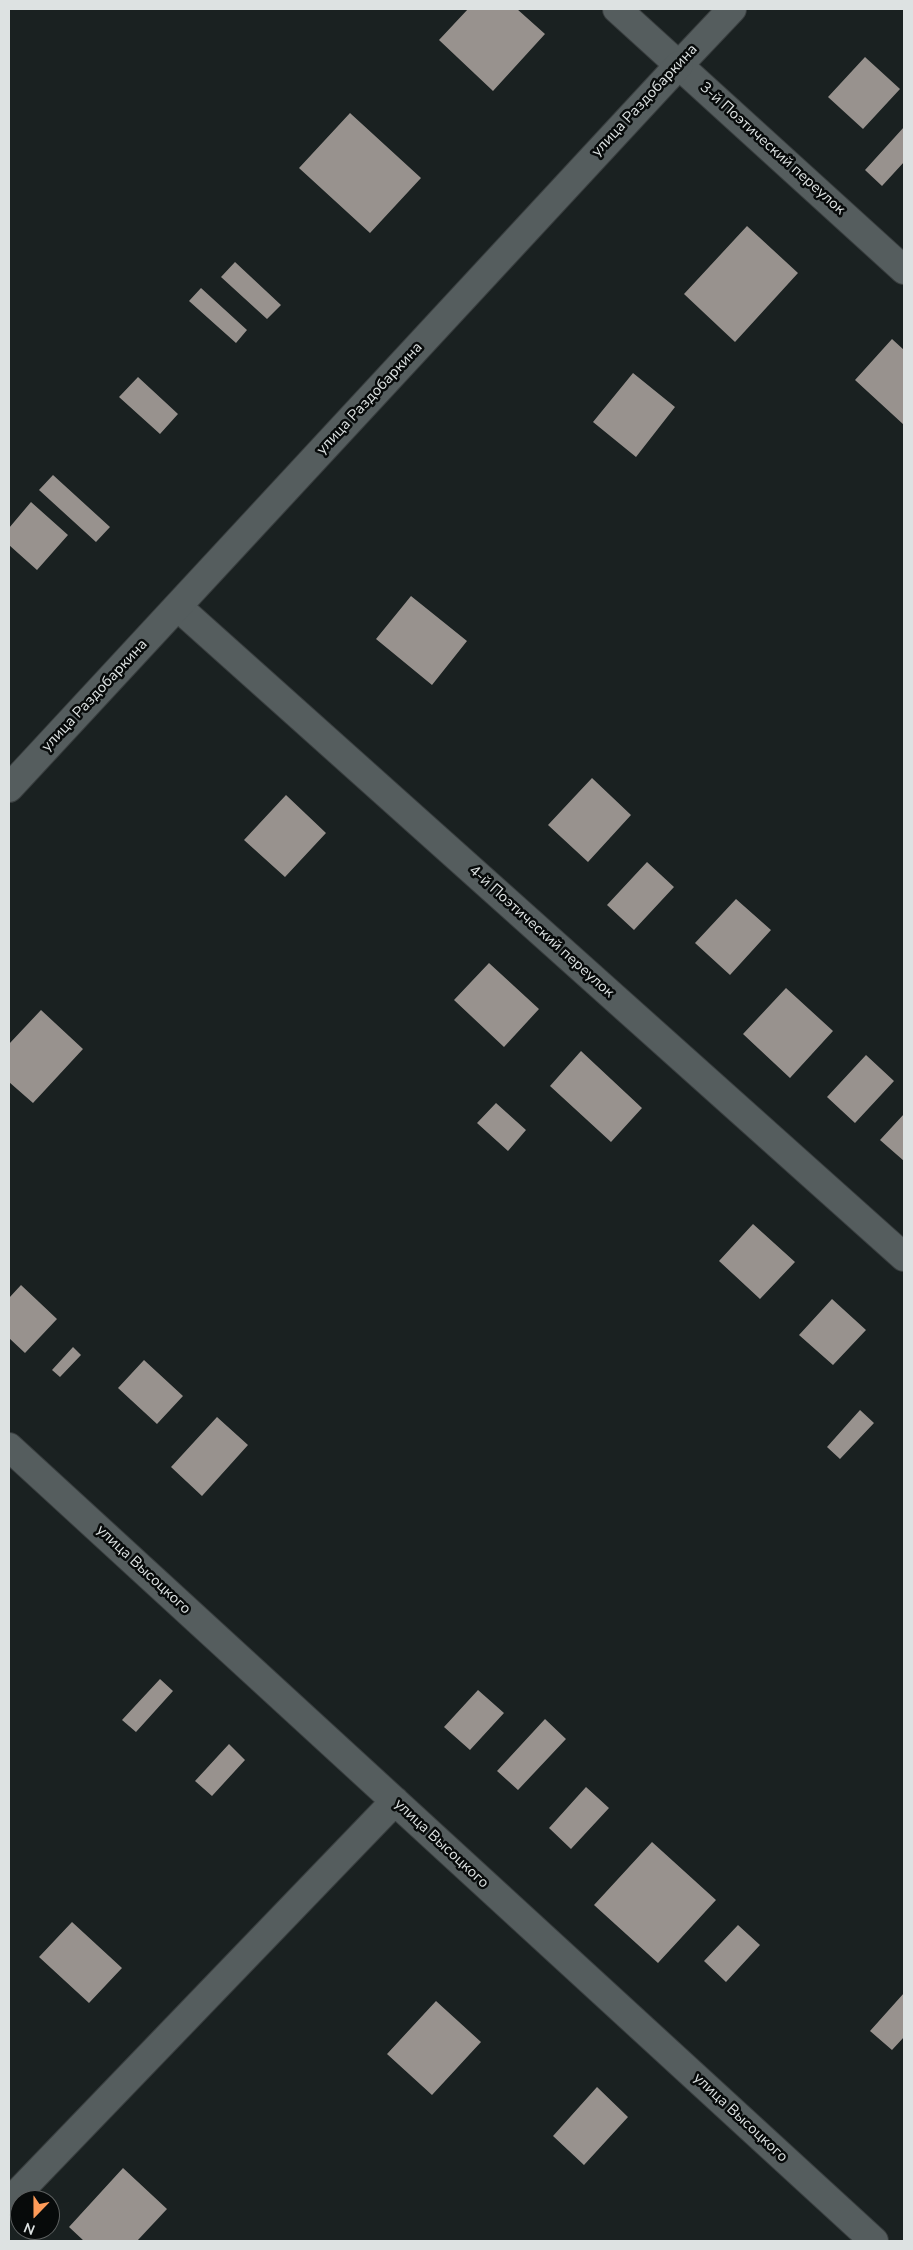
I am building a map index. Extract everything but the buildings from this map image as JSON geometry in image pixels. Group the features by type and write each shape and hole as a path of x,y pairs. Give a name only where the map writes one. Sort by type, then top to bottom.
{"street":[{"name":"3-й Поэтический переулок","path":"617,9 904,270"},
{"name":"улица Раздобаркина","path":"9,788 732,9"},
{"name":"4-й Поэтический переулок","path":"178,607 904,1257"},
{"name":"улица Высоцкого","path":"9,1447 874,2241"},
{"path":"9,2202 395,1801"}]}
